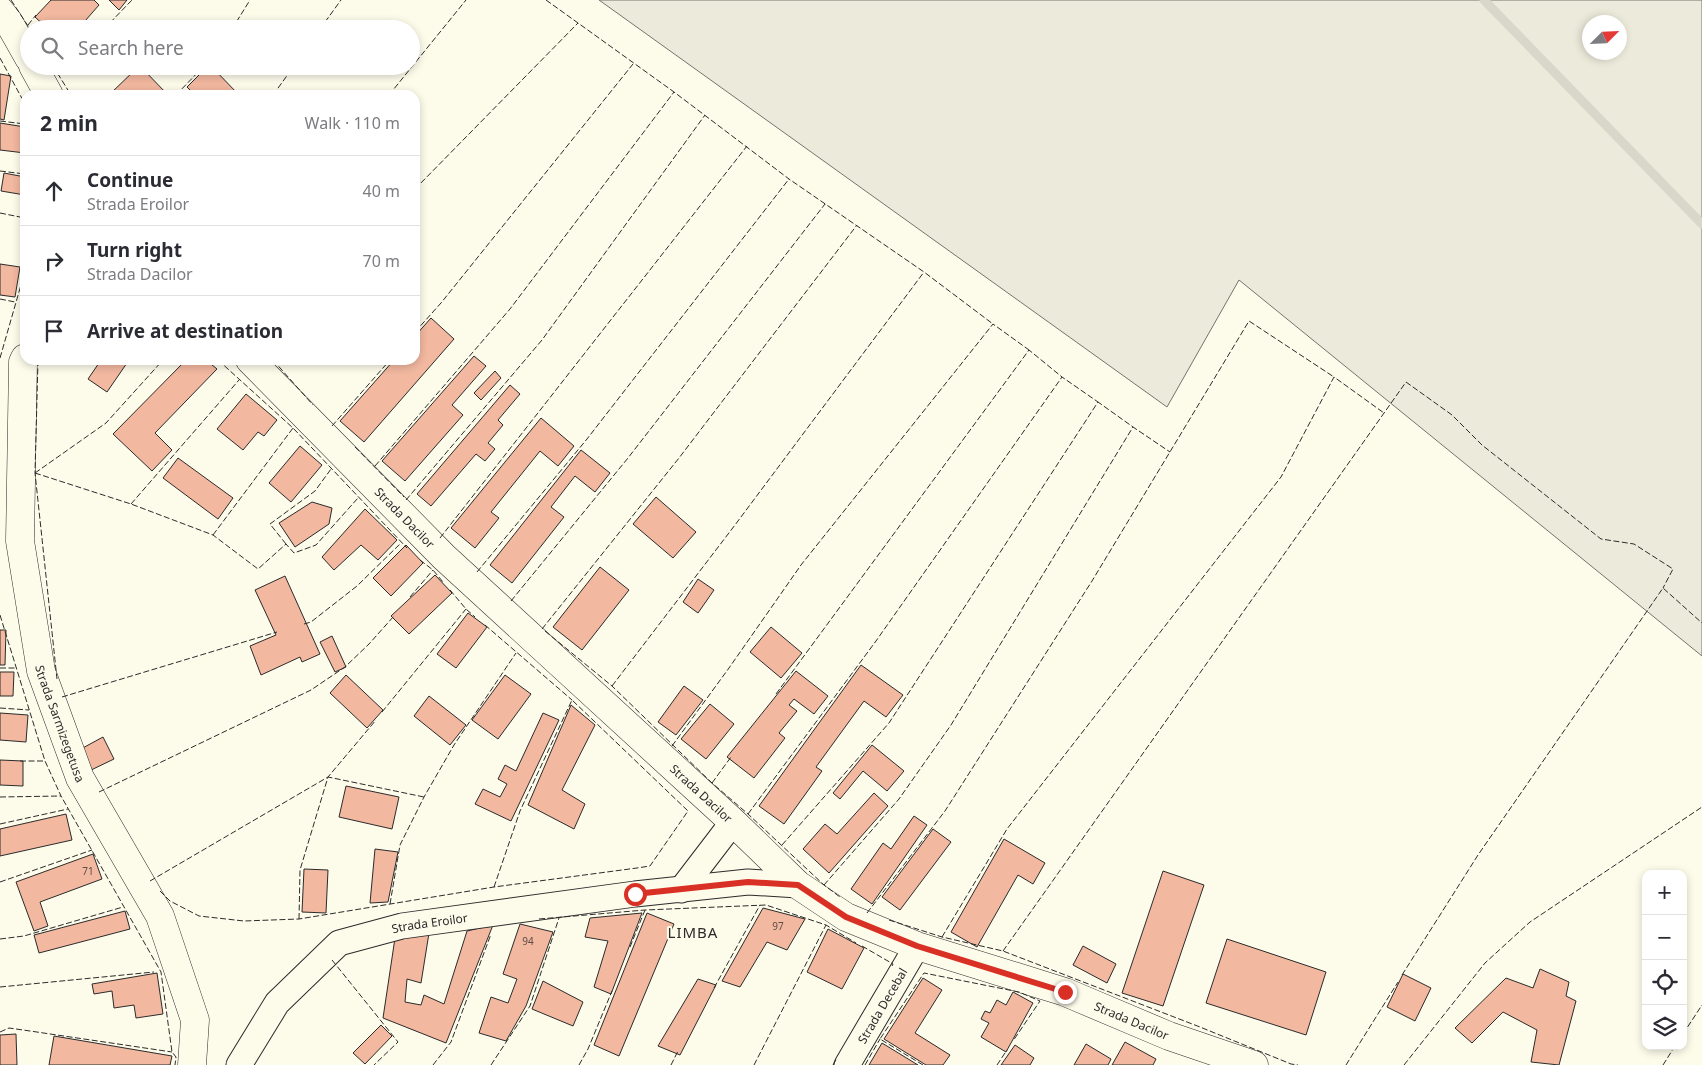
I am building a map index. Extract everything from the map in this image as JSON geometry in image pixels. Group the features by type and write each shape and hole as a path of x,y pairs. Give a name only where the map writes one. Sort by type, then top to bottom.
{"main road":[{"path":"0,11 20,42"},
{"path":"38,75 46,90"},
{"name":"Strada Sarmizegetusa","path":"23,365 20,541 41,670 80,778 160,916 195,1020 192,1065"},
{"name":"Strada Dacilor","path":"255,365 444,557 733,822 798,885 846,917 917,946 1065,992 1169,1036 1254,1065"}],"street":[{"path":"681,890 733,822"},
{"name":"Strada Eroilor","path":"239,1065 277,1003 339,942 402,926 635,894 748,882 798,885"},
{"name":"Strada Decebal","path":"847,1065 917,946"}],"shaded area":[{"path":"599,0 1702,0 1702,656 1239,280 1167,407"}],"building":[{"path":"51,0 94,0 99,5 86,20 38,20 35,17"},
{"path":"109,0 127,0 119,10"},
{"path":"0,74 11,76 4,120 0,119"},
{"path":"130,75 149,75 163,90 114,90"},
{"path":"199,75 220,75 234,90 190,90 187,87"},
{"path":"0,123 20,126 20,152 0,150"},
{"path":"4,173 20,176 20,194 1,191"},
{"path":"0,264 20,267 15,297 0,295"},
{"path":"431,318 454,339 364,442 340,421 390,365 420,365 420,330"},
{"path":"474,356 486,366 452,405 463,415 405,481 382,461"},
{"path":"98,365 126,365 107,392 88,379"},
{"path":"181,365 212,365 217,369 155,433 172,450 152,471 113,434"},
{"path":"495,371 501,378 481,400 474,393"},
{"path":"510,385 520,394 498,420 503,425 488,443 495,449 485,461 476,454 431,506 417,494"},
{"path":"246,394 277,420 264,436 258,432 243,450 217,429"},
{"path":"541,418 574,446 558,466 540,451 491,512 499,518 475,548 451,528"},
{"path":"300,446 322,465 291,502 269,483"},
{"path":"581,450 610,473 595,492 575,476 551,507 564,517 512,583 490,565"},
{"path":"178,458 233,498 218,519 163,478"},
{"path":"656,497 696,532 673,558 633,524"},
{"path":"312,502 332,508 329,524 295,547 279,523"},
{"path":"365,509 397,540 378,560 361,545 334,570 322,557"},
{"path":"406,545 423,563 391,596 373,578"},
{"path":"600,567 629,590 582,650 553,627"},
{"path":"435,575 452,593 409,634 391,616"},
{"path":"285,576 320,654 302,662 300,657 261,675 250,646 276,635 255,590"},
{"path":"698,579 714,590 698,613 683,602"},
{"path":"468,613 487,627 456,668 437,654"},
{"path":"771,627 802,653 781,678 750,652"},
{"path":"0,630 6,630 5,665 0,665"},
{"path":"332,636 346,667 335,672 320,642"},
{"path":"861,665 903,695 886,717 864,701 816,767 822,771 784,824 759,806"},
{"path":"796,671 828,696 814,714 794,699 789,705 797,711 779,733 785,738 754,778 727,757"},
{"path":"0,672 14,672 13,696 0,696"},
{"path":"346,675 383,710 367,728 330,693"},
{"path":"505,675 531,694 498,739 472,720"},
{"path":"684,686 703,700 676,735 658,722"},
{"path":"429,696 466,725 450,745 414,716"},
{"path":"710,704 734,724 706,759 681,739"},
{"path":"571,705 595,725 562,790 585,804 574,829 528,805"},
{"path":"0,713 28,715 26,742 0,740"},
{"path":"543,713 559,720 511,821 475,804 483,789 500,797 507,784 498,779 505,765 516,771"},
{"path":"103,737 114,759 89,771 79,750"},
{"path":"872,745 904,771 887,791 863,771 840,799 833,793"},
{"path":"0,760 23,761 23,786 0,785"},
{"path":"346,786 399,797 392,829 339,817"},
{"path":"874,793 888,806 829,873 803,849 825,824 837,834"},
{"path":"66,814 72,840 0,856 0,829"},
{"path":"914,816 927,825 872,904 851,889 883,843 891,849"},
{"path":"933,829 951,842 900,910 882,897"},
{"path":"1004,839 1045,863 1033,884 1018,875 977,947 951,932"},
{"path":"375,849 398,852 388,902 370,903"},
{"path":"93,854 102,879 40,902 48,926 34,931 16,882"},
{"path":"304,869 328,870 326,913 302,912"},
{"path":"1163,871 1204,885 1163,1006 1122,993"},
{"path":"763,908 805,919 787,950 767,942 740,987 722,981"},
{"path":"125,911 130,929 39,953 34,935"},
{"path":"642,913 611,994 594,987 608,941 585,937 590,918"},
{"path":"647,913 674,924 619,1056 594,1045"},
{"path":"520,924 553,932 526,1006 506,1041 479,1033 491,997 508,1003 517,979 503,974"},
{"path":"493,925 446,1043 383,1018 395,938 429,933 421,983 407,979 405,1002 421,1005 424,995 444,1004 467,931"},
{"path":"828,929 864,948 842,989 807,972"},
{"path":"1227,939 1326,972 1306,1035 1206,1003"},
{"path":"1083,946 1116,964 1107,983 1073,965"},
{"path":"1540,969 1569,982 1566,996 1576,1001 1559,1065 1531,1062 1537,1030 1503,1012 1472,1043 1455,1028 1506,978 1533,988"},
{"path":"157,973 163,1014 136,1018 134,1005 114,1008 112,991 94,994 92,984"},
{"path":"1403,974 1431,988 1415,1021 1387,1007"},
{"path":"923,978 942,990 915,1033 950,1055 943,1065 926,1065 884,1039"},
{"path":"698,979 716,985 680,1055 658,1046"},
{"path":"543,981 583,1002 573,1026 532,1009"},
{"path":"1013,992 1033,1003 1006,1052 981,1037 989,1023 981,1019 985,1011 990,1013 997,1000 1006,1005"},
{"path":"381,1025 392,1036 365,1064 353,1053"},
{"path":"16,1034 17,1065 0,1065 0,1035"},
{"path":"54,1036 172,1056 170,1065 49,1065"},
{"path":"1125,1042 1156,1059 1153,1065 1112,1065"},
{"path":"882,1043 918,1065 869,1065"},
{"path":"1086,1044 1111,1059 1108,1065 1074,1065"},
{"path":"1015,1045 1034,1058 1030,1065 1001,1065"}],"waterway":[{"path":"1484,0 1702,224"}],"fence":[{"path":"11,0 24,20"},
{"path":"113,20 132,0"},
{"path":"238,20 250,0"},
{"path":"327,20 341,0"},
{"path":"420,57 466,0"},
{"path":"546,0 674,92 789,179 924,272 993,324"},
{"path":"32,20 36,15"},
{"path":"420,184 578,23"},
{"path":"0,58 20,95"},
{"path":"420,326 441,303 633,64"},
{"path":"59,75 68,90"},
{"path":"181,90 195,75"},
{"path":"277,90 287,75"},
{"path":"393,90 405,75"},
{"path":"375,466 510,309 674,92"},
{"path":"406,500 542,340 705,115"},
{"path":"0,121 20,123"},
{"path":"440,538 747,146"},
{"path":"0,171 20,173"},
{"path":"477,572 587,439 789,179"},
{"path":"511,601 628,458 825,204"},
{"path":"0,213 20,217"},
{"path":"542,629 679,458 857,225"},
{"path":"612,686 924,272"},
{"path":"0,358 20,288"},
{"path":"0,299 15,302"},
{"path":"867,913 945,811 1092,581 1249,321 1334,377"},
{"path":"672,746 801,565 993,324 1029,350"},
{"path":"776,694 1029,350 1062,377"},
{"path":"38,365 35,473 57,679"},
{"path":"35,473 106,423 158,365"},
{"path":"224,365 293,428 407,548"},
{"path":"277,365 313,405"},
{"path":"332,426 386,365"},
{"path":"748,814 876,641 1062,377 1098,402"},
{"path":"942,937 1007,829 1281,477 1334,377 1384,413"},
{"path":"131,504 239,380"},
{"path":"1003,951 1406,382 1452,415 1482,445 1601,539 1634,544 1673,569 1663,588"},
{"path":"782,845 889,723 1098,402 1133,427"},
{"path":"824,885 899,799 951,725 1133,427 1170,452"},
{"path":"213,535 293,428"},
{"path":"355,447 404,497"},
{"path":"286,544 270,524 315,491 331,469"},
{"path":"35,473 131,504 213,535 258,569 286,544 294,553 316,545 358,498"},
{"path":"304,624 311,622 357,586 401,543"},
{"path":"420,560 433,570 443,582"},
{"path":"410,597 433,570"},
{"path":"1402,975 1478,855 1663,588 1702,623"},
{"path":"450,590 475,617"},
{"path":"382,712 466,609"},
{"path":"0,615 45,761 61,796 161,972 172,1052 176,1057 175,1065"},
{"path":"99,792 311,690 345,667 394,616"},
{"path":"485,625 572,700"},
{"path":"545,631 612,686 712,783 824,885 840,897"},
{"path":"62,697 277,632"},
{"path":"390,904 400,845 424,797 454,745 516,653"},
{"path":"0,668 16,668"},
{"path":"160,891 170,901 199,916 244,921 299,919 494,887 637,868 650,866 688,811 572,700 520,811 494,887"},
{"path":"0,708 29,710"},
{"path":"150,881 328,777 376,720"},
{"path":"712,783 731,757"},
{"path":"20,761 45,761"},
{"path":"299,919 300,870 328,777 424,797"},
{"path":"0,797 61,796"},
{"path":"1404,1065 1485,963 1530,922 1702,807"},
{"path":"0,824 68,809"},
{"path":"0,882 92,850"},
{"path":"714,988 760,905"},
{"path":"539,919 645,910 766,905 826,925 856,943"},
{"path":"0,939 24,936 123,907"},
{"path":"630,947 645,910"},
{"path":"491,1065 530,1006 559,918"},
{"path":"889,920 942,937 1003,951 1291,1064 1298,1065"},
{"path":"754,1065 826,925"},
{"path":"433,1065 451,1042 491,934"},
{"path":"862,946 893,964 892,966"},
{"path":"332,960 398,1042 374,1065"},
{"path":"0,987 154,972"},
{"path":"923,1065 880,1039 924,973 1019,992 1040,1001 1013,1041"},
{"path":"1346,1065 1398,982"},
{"path":"579,1065 588,1049 612,991"},
{"path":"1687,1028 1702,1005"},
{"path":"0,1032 9,1028 172,1052"},
{"path":"865,1065 880,1039"},
{"path":"997,1065 1007,1050"},
{"path":"1663,1065 1672,1050"},
{"path":"671,1065 678,1051"},
{"path":"833,1065 837,1058"}],"district":[{"name":"LIMBA","path":"693,932"}],"route":[{"path":"635,894 748,882 798,885 846,917 917,946 1065,992"}]}
